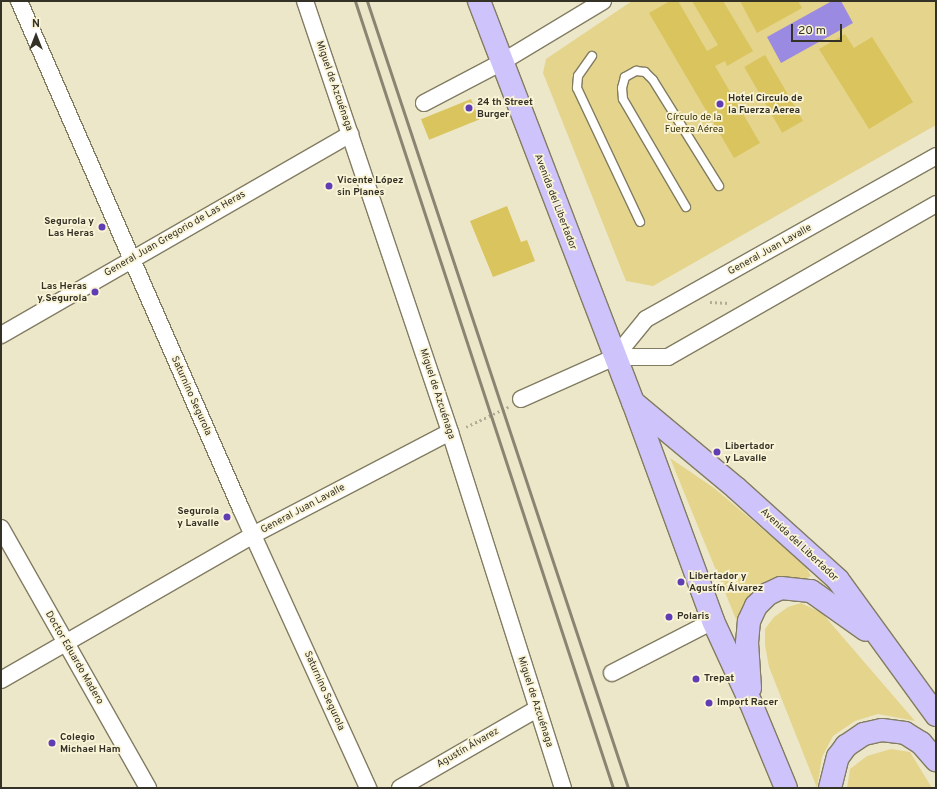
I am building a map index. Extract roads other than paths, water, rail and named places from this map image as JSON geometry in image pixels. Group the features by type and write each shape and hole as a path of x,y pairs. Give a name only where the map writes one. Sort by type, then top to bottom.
{"main road":[{"name":"Avenida del Libertador","path":"479,1 633,402 713,621 750,701 786,788"},
{"name":"Avenida del Libertador","path":"633,402 736,488 838,580 936,715"},
{"path":"750,701 747,643 750,621 761,599 781,588 804,589 819,595 890,650"},
{"path":"830,788 838,757 851,742 869,733 890,730 905,733 921,743 936,760"}],"street":[{"name":"Saturnino Segurola","path":"19,1 130,260 368,788"},
{"name":"Miguel de Azcuénaga","path":"305,1 450,432 537,709 564,788"},
{"path":"424,103 502,62 603,1"},
{"name":"General Juan Gregorio de Las Heras","path":"1,335 350,134"},
{"name":"General Juan Lavalle","path":"615,357 646,319 936,156"},
{"name":"General Juan Lavalle","path":"521,399 615,357 668,357 936,204"},
{"name":"General Juan Lavalle","path":"1,680 253,535 450,432"},
{"name":"Doctor Eduardo Madero","path":"1,528 148,788"},
{"path":"612,673 713,621"},
{"name":"Agustín Álvarez","path":"400,788 537,709"}],"lane":[{"path":"592,56 578,76 577,88 640,222"},
{"path":"686,206 623,99 622,88 626,77 636,71 645,72 653,80 719,186"}],"railway":[{"path":"355,1 613,788"},
{"path":"367,1 628,788"}],"place":[{"name":"Hotel Circulo de la Fuerza Aerea","path":"720,104"},
{"name":"24 th Street Burger","path":"469,108"},
{"name":"Vicente López sin Planes","path":"329,186"},
{"name":"Segurola y Las Heras","path":"102,227"},
{"name":"Las Heras y Segurola","path":"95,292"},
{"name":"Libertador y Lavalle","path":"717,452"},
{"name":"Segurola y Lavalle","path":"227,517"},
{"name":"Libertador y Agustín Álvarez","path":"681,582"},
{"name":"Polaris","path":"669,617"},
{"name":"Trepat","path":"696,679"},
{"name":"Import Racer","path":"709,703"},
{"name":"Colegio Michael Ham","path":"52,743"}],"park label":[{"name":"Círculo de la Fuerza Aérea","path":"694,122"}]}
